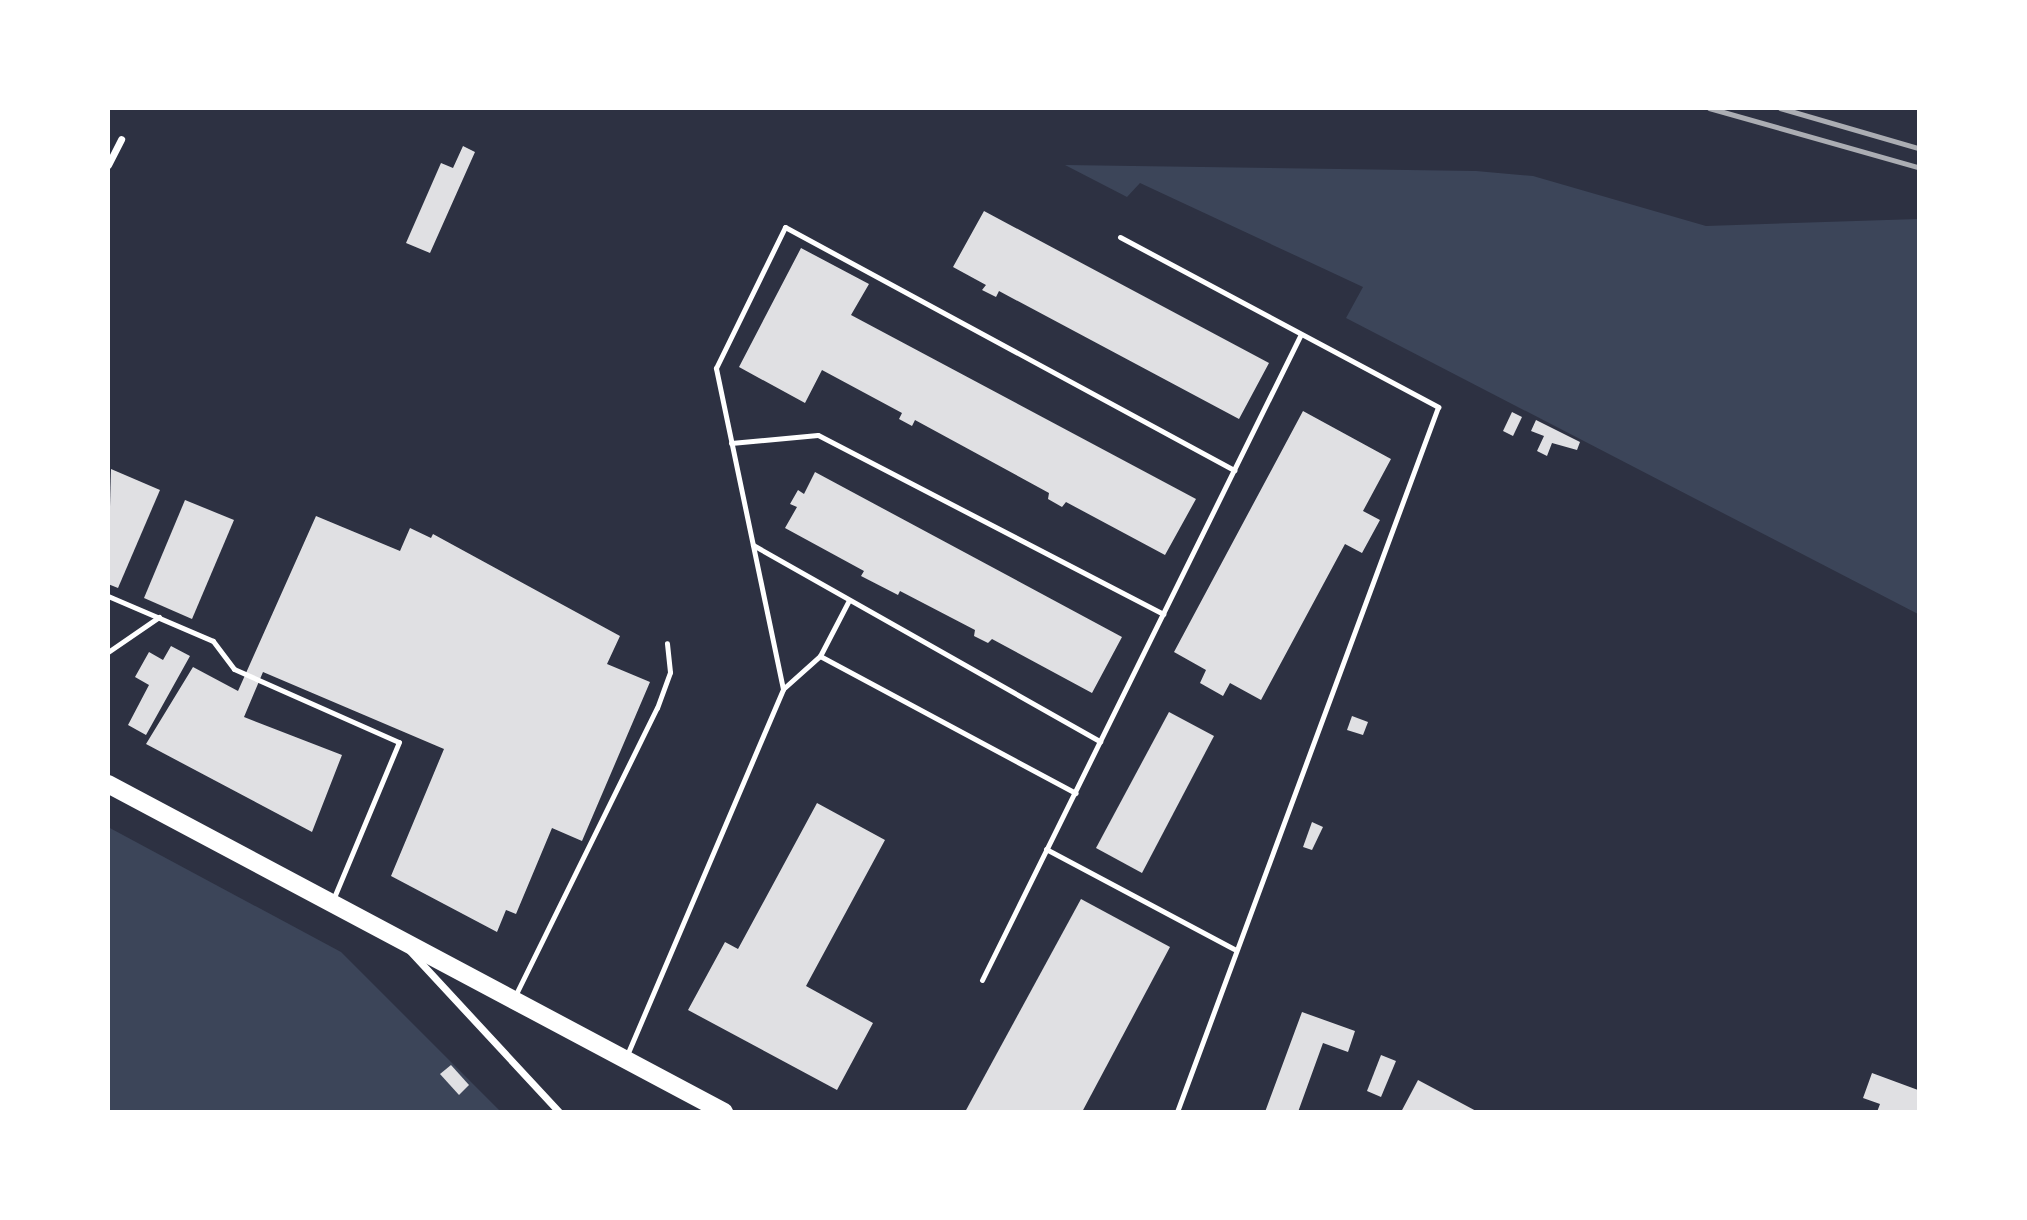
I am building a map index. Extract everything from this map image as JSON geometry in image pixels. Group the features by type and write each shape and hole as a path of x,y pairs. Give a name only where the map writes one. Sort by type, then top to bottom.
{"main road":[{"path":"108,784 724,1111"}],"street":[{"path":"108,165 121,139"},
{"path":"397,938 559,1111"}],"lane":[{"path":"783,689 716,368 786,228 1234,470"},
{"path":"1120,237 1438,407 1234,948 1177,1111"},
{"path":"982,980 1301,334"},
{"path":"731,443 818,435 1163,614"},
{"path":"753,545 1100,741"},
{"path":"108,596 213,641 234,669 399,742 332,903"},
{"path":"625,1059 783,689 820,656 849,600"},
{"path":"108,652 159,617"},
{"path":"513,999 657,708 670,672 667,643"},
{"path":"820,656 1076,793"},
{"path":"1046,849 1234,948"}],"shaded area":[{"path":"1065,165 1476,171 1533,176 1706,226 1918,219 1918,614 1346,318 1363,287 1140,183 1127,197"},
{"path":"108,827 341,952 500,1111 109,1111"}],"building":[{"path":"463,146 475,152 430,253 406,243 441,163 453,168"},
{"path":"984,211 1269,363 1239,419 999,291 996,297 982,290 986,285 953,267"},
{"path":"801,248 869,284 851,315 1196,499 1165,555 1066,502 1062,507 1048,499 1049,493 915,420 912,426 899,419 902,413 822,370 805,403 739,367"},
{"path":"1303,411 1391,459 1363,511 1380,520 1362,553 1345,544 1261,700 1230,683 1223,696 1200,683 1206,670 1174,652"},
{"path":"1512,412 1522,417 1513,436 1503,431"},
{"path":"1536,420 1580,442 1577,450 1552,443 1547,456 1537,451 1544,436 1531,431"},
{"path":"111,469 160,490 118,588 108,584"},
{"path":"815,472 1122,637 1092,693 992,639 988,643 974,636 975,630 900,591 898,595 861,576 864,571 785,528 797,507 790,504 798,490 804,494"},
{"path":"185,500 234,520 192,619 144,598"},
{"path":"316,516 400,551 410,528 431,538 433,534 620,636 607,664 650,682 582,841 552,828 516,914 506,910 497,932 391,876 444,749 263,672 244,717 342,755 312,832 146,744 193,667 238,691"},
{"path":"171,646 190,656 146,735 128,725 149,685 135,677 149,652 163,660"},
{"path":"1169,712 1214,736 1142,873 1096,848"},
{"path":"1352,716 1368,722 1363,735 1347,730"},
{"path":"817,803 885,840 806,986 873,1023 837,1090 688,1010 725,942 738,949"},
{"path":"1312,822 1323,827 1312,850 1303,847"},
{"path":"1081,899 1170,947 1082,1112 965,1112"},
{"path":"1302,1012 1355,1031 1348,1052 1323,1043 1298,1112 1265,1112"},
{"path":"1381,1055 1396,1061 1381,1097 1367,1091"},
{"path":"451,1065 469,1085 459,1095 440,1074"},
{"path":"1872,1073 1918,1090 1918,1112 1877,1112 1880,1104 1863,1098"},
{"path":"1418,1080 1478,1112 1401,1112"}],"railway":[{"path":"1709,108 1918,167"},
{"path":"1780,108 1918,148"}]}
